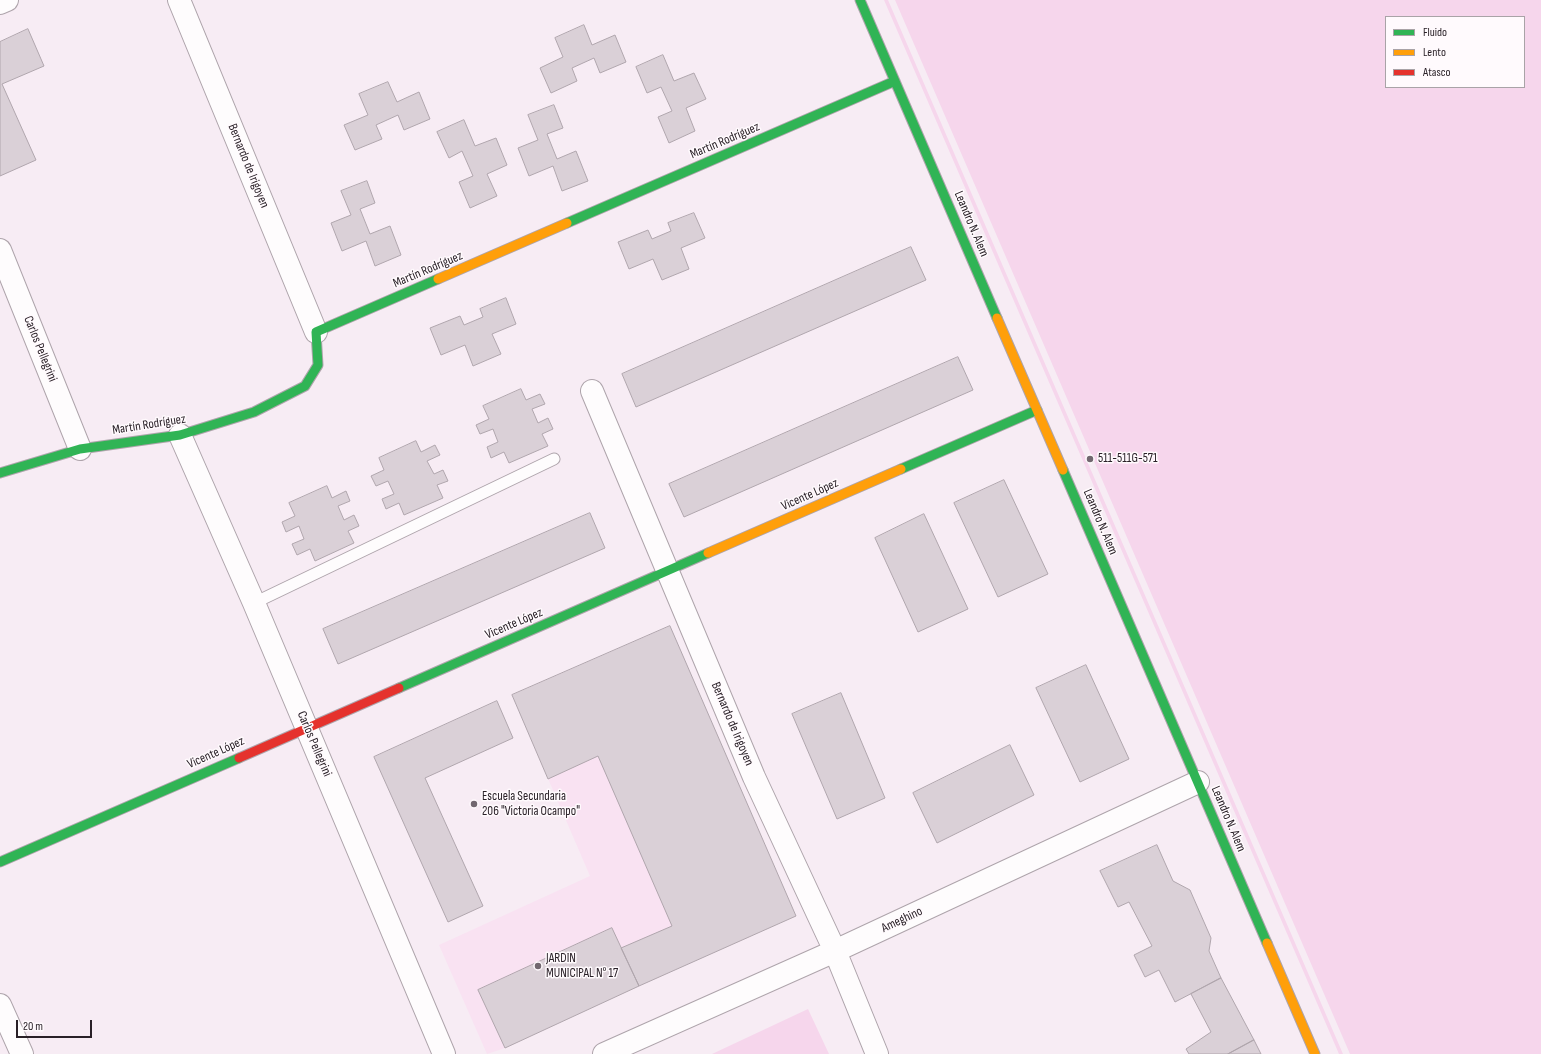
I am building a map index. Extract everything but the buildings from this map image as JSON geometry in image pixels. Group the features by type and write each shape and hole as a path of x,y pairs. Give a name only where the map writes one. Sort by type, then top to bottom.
{"street":[{"path":"0,3 7,0"},
{"name":"Bernardo de Irigoyen","path":"179,0 316,332"},
{"name":"Leandro N. Alem","path":"860,0 1315,1054"},
{"name":"Martín Rodríguez","path":"0,473 80,449 180,435 254,412 305,386 318,366 316,332 895,82"},
{"name":"Carlos Pellegrini","path":"0,250 80,449"},
{"name":"Bernardo de Irigoyen","path":"592,391 754,776 835,951 877,1054"},
{"name":"Vicente López","path":"0,862 1037,410"},
{"name":"Carlos Pellegrini","path":"180,435 254,603 444,1054"},
{"name":"Ameghino","path":"604,1054 835,951 1198,782"},
{"path":"0,1005 22,1054"}],"lane":[{"path":"254,603 554,459"}],"shaded area":[{"path":"884,0 888,0 1343,1054 1339,1054"},
{"path":"895,0 1541,0 1541,1054 1350,1054"},
{"path":"670,626 796,916 505,1048 487,1054 439,945 590,876 512,695"},
{"path":"808,1009 829,1054 712,1054"}],"traffic: fast":[{"path":"860,0 997,318"},
{"path":"567,223 895,81"},
{"path":"0,473 80,449 180,435 254,412 305,386 318,365 316,332 438,279"},
{"path":"901,469 1037,410"},
{"path":"1063,470 1267,943"},
{"path":"399,688 708,553"},
{"path":"0,862 239,758"}],"traffic: slow":[{"path":"438,279 567,223"},
{"path":"997,318 1063,470"},
{"path":"708,553 901,469"},
{"path":"1267,943 1315,1054"}],"traffic: jam":[{"path":"239,758 399,688"}],"place":[{"name":"511-511G-571","path":"1090,459"},
{"name":"Escuela Secundaria 206 \"Victoria Ocampo\"","path":"474,804"},
{"name":"JARDIN MUNICIPAL N° 17","path":"538,966"}]}
